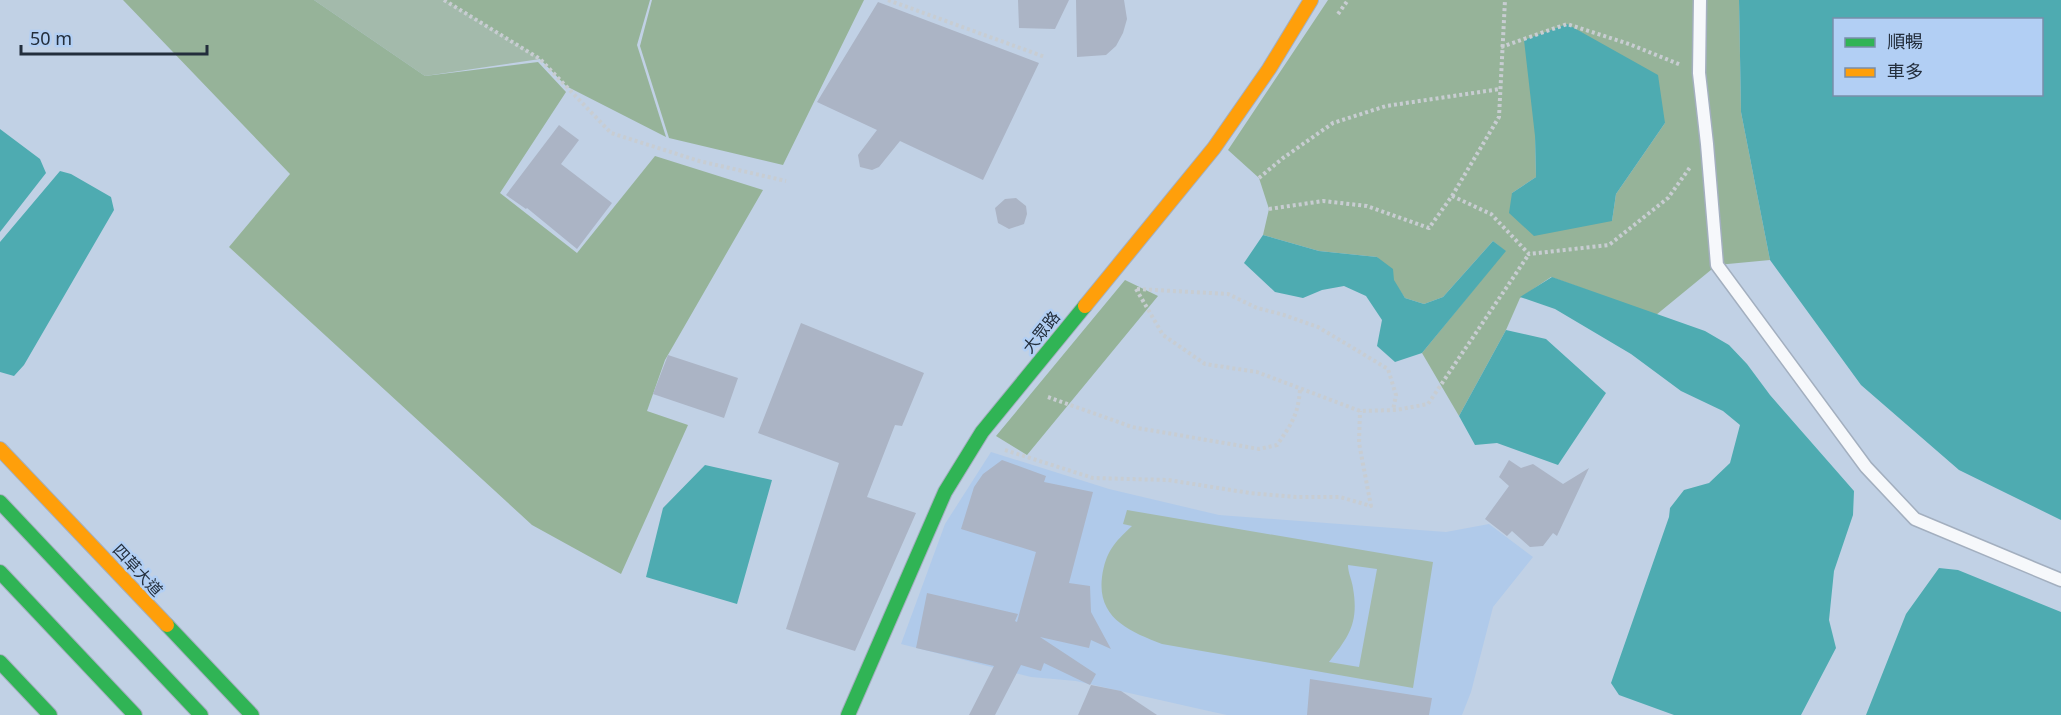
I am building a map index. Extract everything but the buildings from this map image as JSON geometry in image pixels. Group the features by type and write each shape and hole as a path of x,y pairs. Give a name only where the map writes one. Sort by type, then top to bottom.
{"street":[{"name":"大眾路","path":"848,715 945,492 982,432 1214,148 1269,69 1311,0"},
{"name":"四草大道","path":"0,449 252,715"},
{"path":"0,502 201,715"},
{"path":"0,572 135,715"},
{"path":"0,662 50,715"}],"lane":[{"path":"1700,0 1699,73 1717,266 1866,467 1915,519 2061,579"}],"path":[{"path":"444,0 540,59 611,132 699,161 786,181"},
{"path":"888,0 1045,57"},
{"path":"1269,209 1323,201 1367,206 1429,228 1452,196 1499,117 1505,0"},
{"path":"1501,47 1567,24 1629,44 1699,73"},
{"path":"1259,178 1333,123 1386,106 1500,89"},
{"path":"1393,410 1396,395 1388,369 1318,327 1257,308 1228,294 1136,289 1163,334 1205,363 1257,372 1360,411 1393,410 1428,404 1529,254 1609,245 1668,198 1707,144"},
{"path":"1452,196 1491,214 1529,254"},
{"path":"1048,397 1132,428 1259,449 1277,445 1289,428 1299,409 1300,390"},
{"path":"1005,450 1093,478 1168,480 1250,494 1340,497 1371,506 1359,443 1360,411"}],"shaded area":[{"path":"123,0 314,0 425,76 538,62 566,92 500,193 577,253 655,156 763,190 665,360 647,411 688,425 621,574 532,525 229,247 290,174"},
{"path":"314,0 444,0 540,59 425,76"},
{"path":"444,0 650,0 637,45 666,137 566,86 540,59"},
{"path":"652,0 864,0 783,165 669,138 640,46"},
{"path":"1328,0 1739,0 1741,112 1770,260 1717,265 1656,315 1551,277 1520,298 1506,330 1459,416 1422,353 1505,251 1493,241 1443,297 1424,304 1405,298 1377,257 1319,251 1263,235 1269,209 1259,178 1228,150","holes":["1665,123 1616,194 1612,221 1512,193 1536,177 1535,136"]},
{"path":"1739,0 2061,0 2061,520 1959,470 1861,385 1770,260 1741,112"},
{"path":"1567,24 1658,75 1665,123 1616,194 1612,221 1534,236 1509,213 1512,193 1536,177 1535,136 1524,40"},
{"path":"0,129 40,159 46,173 0,232"},
{"path":"60,171 71,174 111,197 114,210 24,365 14,376 0,372 0,242"},
{"path":"1263,235 1319,251 1377,257 1393,269 1394,280 1405,298 1424,304 1443,297 1493,241 1506,251 1422,353 1395,362 1377,346 1382,320 1366,296 1344,286 1322,290 1303,298 1275,292 1244,263"},
{"path":"1552,277 1705,331 1729,345 1854,491 1853,515 1834,571 1829,620 1836,648 1801,715 1674,715 1619,695 1611,683 1669,517 1670,508 1684,490 1709,483 1730,463 1740,425 1723,411 1681,391 1631,354 1555,309 1520,297"},
{"path":"1125,280 1158,296 1027,455 996,436"},
{"path":"1506,330 1546,339 1606,393 1558,465 1497,443 1475,445 1459,416"},
{"path":"991,452 1109,489 1219,515 1446,532 1489,524 1533,557 1493,607 1471,692 1462,715 1227,715 1076,681 1031,677 901,644 945,524"},
{"path":"705,465 772,480 737,604 646,577 663,508"},
{"path":"1127,510 1433,562 1413,688 1162,644 1127,628 1110,613 1102,591 1102,577 1109,554 1132,526 1123,524","holes":["1348,565 1377,569 1359,667 1329,662 1347,636 1355,611"]},
{"path":"1939,568 1958,570 2061,612 2061,715 1866,715 1906,614"}],"traffic: fast":[{"path":"848,715 945,492 982,432 1085,306"},
{"path":"0,502 201,715"},
{"path":"0,572 135,715"},
{"path":"167,625 252,715"},
{"path":"0,662 50,715"}],"traffic: slow":[{"path":"1085,306 1214,148 1269,69 1311,0"},
{"path":"0,449 167,625"}]}
